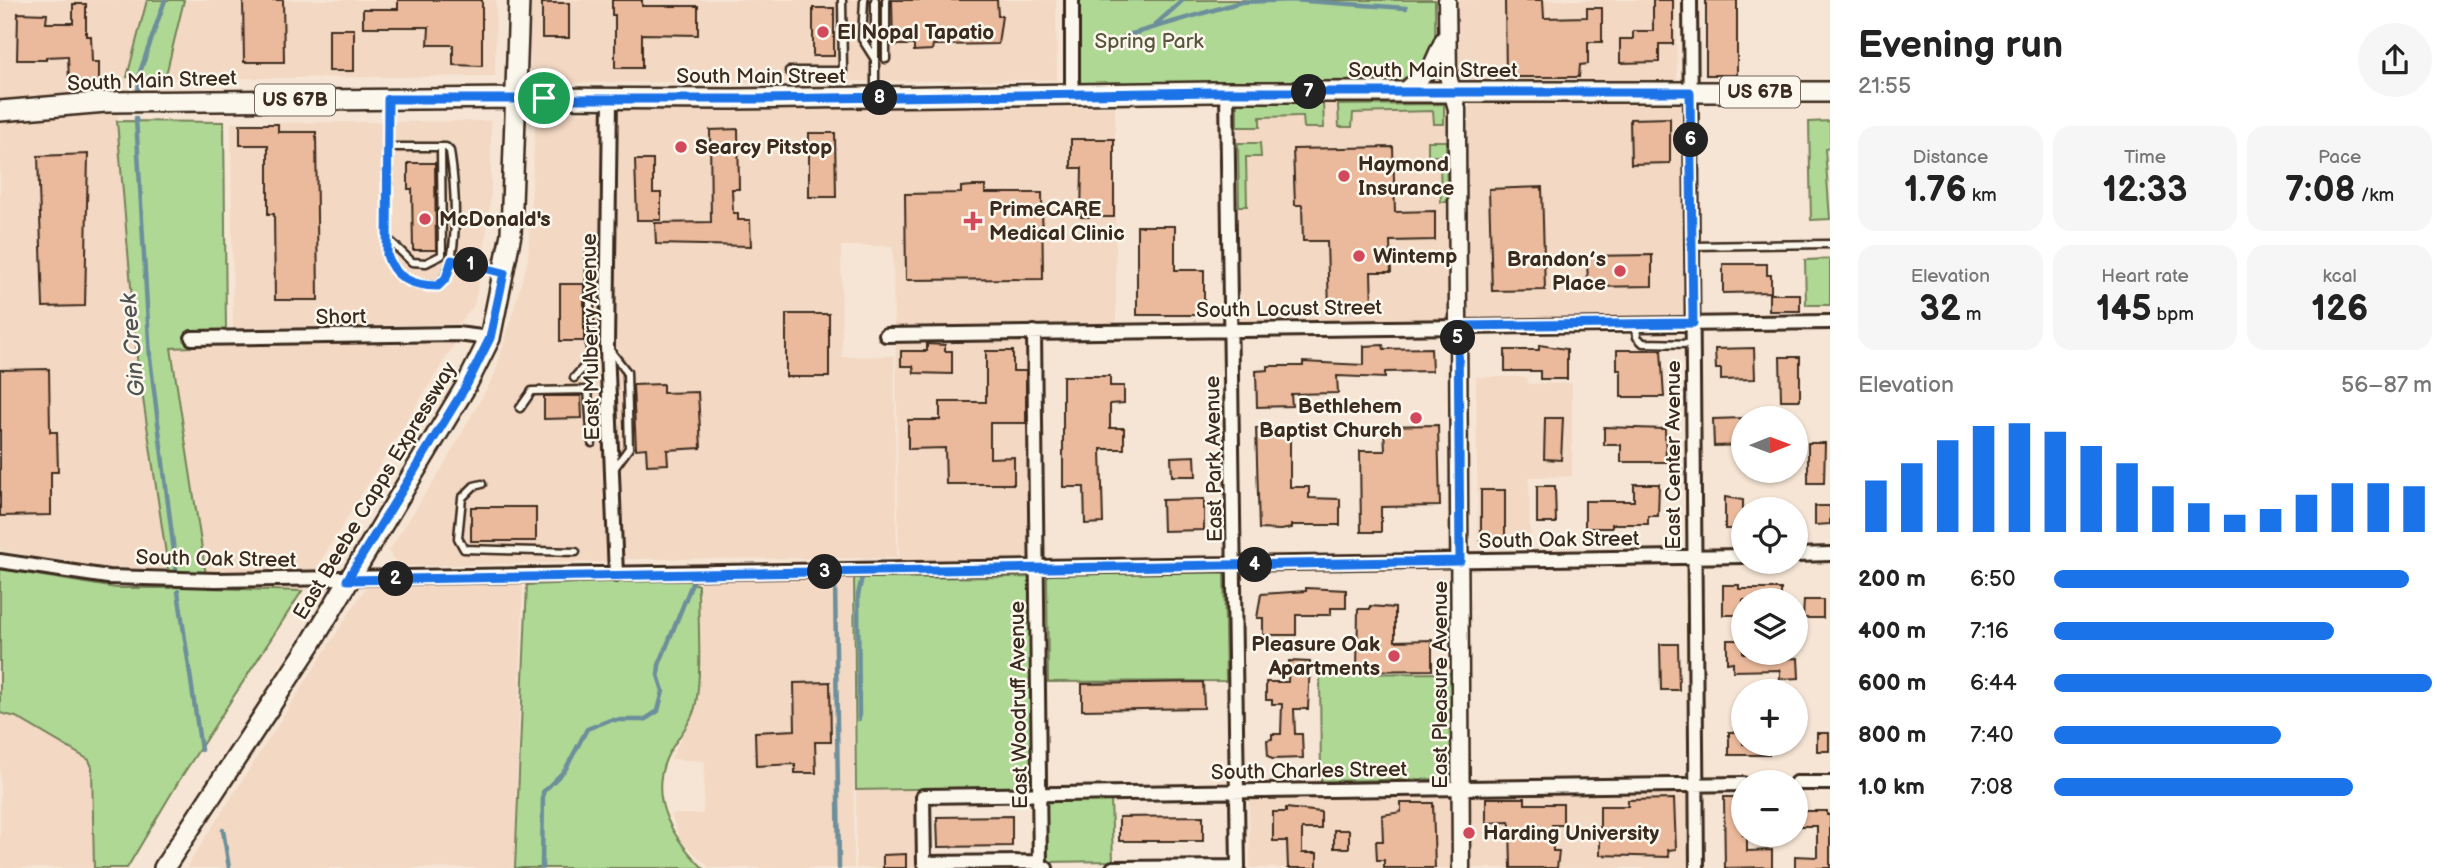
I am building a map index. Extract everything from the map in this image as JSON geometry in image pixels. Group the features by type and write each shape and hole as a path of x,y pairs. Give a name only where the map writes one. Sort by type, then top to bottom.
{"main road":[{"name":"East Beebe Capps Expressway","path":"164,868 310,645 466,386 490,338 511,234 519,0"},
{"name":"South Main Street","path":"0,111 107,102 875,98 1227,92 1690,92"},
{"name":"US 67B","path":"1690,92 1830,92"}],"street":[{"path":"1072,0 1072,95"},
{"name":"East Pleasure Avenue","path":"1447,0 1448,76 1457,132 1461,868"},
{"name":"East Center Avenue","path":"1690,0 1697,868"},
{"path":"1403,93 1431,68 1447,26"},
{"name":"East Park Avenue","path":"1227,92 1238,867"},
{"name":"East Mulberry Avenue","path":"610,99 607,347 616,575"},
{"name":"South Locust Street","path":"886,335 1830,322"},
{"name":"East Woodruff Avenue","path":"1034,332 1042,867"},
{"name":"Short","path":"192,338 457,334 490,338"},
{"path":"1808,555 1830,554"},
{"name":"South Oak Street","path":"0,561 108,577 347,580 1731,556"},
{"path":"1808,783 1830,783"},
{"name":"South Charles Street","path":"1042,867 1034,862 923,863 923,796 1731,784"},
{"path":"1113,868 1238,867"}],"lane":[{"path":"789,71 843,71 842,0"},
{"path":"864,0 862,39 875,60"},
{"path":"875,0 875,98"},
{"path":"886,60 887,0"},
{"path":"387,147 441,147 450,151 452,260 446,278 438,286 416,286 399,275 390,264 387,238 387,147 388,99"},
{"path":"387,238 412,262 436,261 442,255 441,147"},
{"path":"1692,246 1830,244"},
{"path":"574,378 590,360 590,253"},
{"path":"452,260 504,273"},
{"path":"1636,324 1637,337 1643,343 1693,344"},
{"path":"607,347 627,372 629,448 612,471"},
{"path":"520,408 532,391 588,390 592,443"},
{"path":"482,484 474,486 462,498 458,538 464,549 576,552"}],"shaded area":[{"path":"0,0 147,0 117,121 137,358 169,570 98,569 0,550"},
{"path":"184,0 496,0 495,76 165,79"},
{"path":"530,0 1056,0 1057,80 530,83"},
{"path":"1457,0 1676,0 1677,80 1471,83 1461,76 1458,70"},
{"path":"1449,99 1451,319 1239,321 1237,101"},
{"path":"1681,100 1684,317 1465,319 1469,103"},
{"path":"1115,107 1116,326 894,327 893,246 841,246 842,357 894,356 897,558 622,559 612,347 615,110"},
{"path":"603,112 603,347 608,562 401,566 388,552 441,470 495,374 528,260 536,113"},
{"path":"491,121 491,194 483,261 474,305 459,324 233,328 231,123"},
{"path":"1029,338 1032,560 899,561 896,340"},
{"path":"455,343 302,591 208,588 171,347"},
{"path":"1476,377 1527,377 1528,384 1572,383 1572,476 1529,477 1530,544 1478,545"},
{"path":"852,577 854,868 710,868 680,840 671,814 703,814 705,761 671,759 697,705 700,580"},
{"path":"523,583 514,868 186,868 368,584"},
{"path":"0,713 16,717 89,760 92,767 94,868 0,868"},
{"path":"917,790 918,867 1037,868 856,868 856,791"},
{"name":"Harding University","path":"1688,792 1690,868 1250,868 1249,797"}],"green space":[{"path":"147,0 184,0 165,79 127,77"},
{"name":"Spring Park","path":"1075,0 1435,0 1435,38 1430,55 1424,63 1402,80 1077,84"},
{"path":"1323,102 1324,128 1304,128 1303,116 1260,117 1260,127 1237,127 1237,103"},
{"path":"1444,104 1444,124 1434,124 1433,111 1353,113 1352,127 1339,127 1338,105"},
{"path":"117,121 224,122 226,330 190,330 191,347 171,348 208,588 302,591 180,779 127,868 94,868 92,767 89,760 16,717 0,713 0,569 116,588 171,588 137,358"},
{"path":"1830,121 1830,148 1825,149 1830,219 1811,220 1809,122"},
{"path":"1428,141 1446,141 1447,202 1441,202 1440,156 1428,156"},
{"path":"1238,143 1260,143 1261,157 1246,157 1247,206 1239,206"},
{"path":"1830,259 1830,305 1806,305 1805,260"},
{"path":"1224,572 1226,681 1048,682 1047,574"},
{"path":"1030,577 1033,787 856,790 854,578"},
{"path":"686,579 698,585 698,690 691,718 666,759 660,790 662,805 674,833 703,868 515,868 527,585"},
{"path":"1453,673 1453,769 1449,776 1439,779 1321,781 1320,674"},
{"path":"1111,798 1113,861 1047,862 1046,799"}],"building":[{"path":"243,0 283,0 284,62 244,62"},
{"path":"398,0 482,0 482,66 453,65 453,45 428,45 429,27 363,27 363,9 398,9"},
{"path":"612,0 642,0 642,6 698,6 698,35 642,34 642,68 615,68 615,15 612,15"},
{"path":"892,0 997,0 998,16 1002,16 998,44 933,45 932,50 914,51 914,45 893,45"},
{"path":"1505,0 1543,0 1544,18 1587,17 1587,8 1602,8 1602,42 1588,42 1588,64 1580,65 1579,77 1506,77"},
{"path":"1653,0 1673,0 1673,44 1659,44 1659,62 1620,63 1620,39 1633,39 1633,31 1653,31"},
{"path":"1706,0 1737,0 1737,75 1706,75"},
{"path":"542,3 569,3 569,38 542,38"},
{"path":"73,4 86,4 86,36 91,36 92,62 99,62 99,82 69,82 68,56 46,57 46,60 17,60 18,13 47,14 46,23 73,23"},
{"name":"El Nopal Tapatio","path":"813,8 834,8 834,56 813,56"},
{"path":"329,29 354,29 354,71 329,71"},
{"path":"1670,118 1670,163 1631,164 1630,119"},
{"path":"240,124 278,124 278,132 316,132 318,300 275,300 274,214 268,214 268,145 240,145"},
{"path":"738,129 739,189 732,189 733,213 738,213 738,220 750,220 751,246 656,244 655,223 711,222 710,130"},
{"path":"809,133 835,133 836,197 809,197"},
{"path":"1071,139 1114,139 1114,217 1081,217 1082,168 1071,168"},
{"path":"1393,147 1395,212 1435,211 1435,240 1390,241 1391,272 1371,272 1372,309 1329,310 1327,241 1303,241 1302,205 1295,205 1293,149"},
{"path":"88,154 85,306 43,307 38,156"},
{"path":"635,160 653,160 653,193 661,193 661,220 637,220"},
{"name":"McDonald's","path":"408,163 435,163 436,250 413,250 412,189 408,189"},
{"path":"985,186 985,193 1042,193 1043,279 906,280 905,194 961,193 961,187"},
{"path":"1542,187 1545,290 1492,291 1489,189"},
{"path":"1137,226 1175,226 1175,270 1204,270 1204,315 1137,315"},
{"name":"Brandon’s Place","path":"1652,255 1652,286 1588,287 1587,256"},
{"path":"1723,264 1767,264 1767,275 1771,275 1771,292 1723,293"},
{"path":"560,284 584,284 584,341 560,341"},
{"path":"1769,294 1800,294 1800,311 1769,311"},
{"path":"786,314 829,314 829,377 786,377"},
{"path":"927,344 945,345 945,351 952,351 952,374 914,373 913,366 901,366 901,351 927,351"},
{"path":"1383,345 1384,349 1431,348 1432,371 1385,372 1385,378 1337,376 1338,393 1291,394 1292,406 1257,407 1256,371 1268,370 1268,366 1303,366 1303,362 1364,365 1364,346"},
{"path":"1539,345 1567,349 1567,379 1540,379 1540,371 1505,371 1505,350 1539,350"},
{"path":"1754,348 1755,379 1721,380 1721,369 1716,369 1715,349"},
{"path":"1617,350 1661,350 1664,397 1621,397 1621,370 1617,370"},
{"path":"986,351 1013,351 1013,371 1026,371 1026,423 990,423 990,458 1014,457 1014,484 946,484 945,448 908,449 908,420 940,420 940,402 986,402"},
{"path":"1780,357 1800,357 1800,400 1781,400"},
{"path":"49,369 50,432 57,432 58,472 51,472 51,515 0,516 0,370"},
{"path":"1063,376 1110,376 1110,386 1124,386 1124,403 1110,404 1110,428 1124,428 1124,449 1101,449 1103,523 1085,524 1084,487 1063,487"},
{"path":"663,384 663,393 698,392 701,448 667,450 668,464 647,465 646,448 636,449 633,385"},
{"path":"544,396 581,396 582,418 544,419"},
{"path":"1545,418 1563,418 1561,460 1544,459"},
{"path":"1731,418 1731,445 1714,446 1713,419"},
{"path":"1438,425 1440,506 1381,507 1381,532 1361,532 1360,451 1385,451 1384,426"},
{"path":"1604,427 1665,429 1666,462 1621,462 1621,445 1604,445"},
{"path":"1256,428 1290,428 1290,487 1309,487 1309,498 1340,499 1340,525 1292,525 1292,528 1281,530 1259,529"},
{"path":"1808,443 1825,443 1824,483 1808,483"},
{"path":"1195,456 1196,476 1172,476 1171,457"},
{"path":"1634,484 1659,484 1658,516 1648,516 1648,524 1612,524 1612,528 1585,528 1585,501 1634,501"},
{"path":"1537,486 1555,486 1556,523 1537,523"},
{"path":"1481,490 1505,490 1505,543 1481,543"},
{"path":"1725,497 1731,498 1731,529 1725,529"},
{"path":"1204,499 1204,530 1163,531 1162,500"},
{"path":"1815,506 1830,506 1830,524 1815,525"},
{"path":"471,507 536,507 536,541 471,541"},
{"path":"1723,585 1739,585 1739,588 1731,588 1731,615 1723,615"},
{"path":"1306,588 1346,590 1346,608 1331,608 1331,615 1296,615 1296,635 1263,635 1263,618 1257,618 1261,594 1306,591"},
{"path":"1808,600 1823,600 1823,618 1808,618"},
{"name":"Pleasure Oak Apartments","path":"1370,606 1395,608 1395,641 1432,640 1432,670 1357,671 1358,609 1370,609"},
{"path":"1727,640 1731,640 1731,662 1727,663"},
{"path":"1660,644 1678,644 1679,690 1661,690"},
{"path":"1289,661 1310,662 1308,709 1294,709 1295,734 1302,734 1303,758 1272,759 1268,756 1267,740 1272,739 1272,734 1281,734 1282,704 1272,704 1272,700 1266,700 1266,682 1288,682"},
{"path":"1733,665 1798,665 1799,678 1780,679 1780,670 1733,671"},
{"path":"830,682 831,742 815,742 816,773 795,773 795,764 756,766 755,732 795,730 794,683"},
{"path":"1203,682 1204,708 1082,710 1082,684"},
{"path":"1729,732 1731,732 1731,755"},
{"path":"1817,733 1829,733 1829,751 1817,751"},
{"path":"1724,797 1731,797 1731,847 1747,847 1747,851 1772,850 1772,867 1725,868"},
{"path":"1486,798 1525,798 1525,804 1563,804 1563,825 1552,825 1553,851 1559,851 1557,868 1511,868 1509,822 1486,823"},
{"path":"1674,799 1676,849 1668,850 1669,857 1600,855 1600,806 1628,806 1628,800"},
{"path":"1401,803 1433,803 1435,868 1384,868 1384,860 1377,860 1376,841 1383,841 1382,815 1401,812"},
{"path":"1286,808 1321,812 1321,829 1302,829 1302,853 1317,853 1317,868 1288,868 1287,841 1273,841 1273,812 1286,812"},
{"path":"1808,811 1827,811 1827,815 1830,815 1830,868 1795,868 1795,856 1817,857 1817,826 1808,826"},
{"path":"1012,816 1012,846 938,847 937,817"},
{"path":"1203,816 1203,841 1119,841 1119,817"},
{"path":"1334,830 1349,830 1349,848 1334,848"},
{"path":"906,854 906,868 883,868 883,855"}],"waterway":[{"name":"Gin Creek","path":"138,92 140,72 165,0"},
{"path":"1155,25 1183,0"},
{"path":"1125,36 1241,2 1292,0 1406,8"},
{"name":"Gin Creek","path":"136,118 150,358 176,568"},
{"path":"859,719 858,595 862,577"},
{"path":"542,868 543,792 565,770 587,729 610,720 644,720 658,711 663,691 658,675 659,665 693,581"},
{"path":"835,581 839,868"},
{"name":"Gin Creek","path":"178,591 201,750"},
{"name":"Gin Creek","path":"223,830 229,868"}],"place":[{"name":"El Nopal Tapatio","path":"823,32"},
{"name":"Searcy Pitstop","path":"681,147"},
{"name":"Haymond Insurance","path":"1344,176"},
{"name":"McDonald's","path":"425,219"},
{"name":"PrimeCARE Medical Clinic","path":"973,221"},
{"name":"Wintemp","path":"1359,256"},
{"name":"Brandon’s Place","path":"1620,271"},
{"name":"Bethlehem Baptist Church","path":"1416,418"},
{"name":"Pleasure Oak Apartments","path":"1394,656"},
{"name":"Harding University","path":"1469,833"}],"route":[{"path":"1214,92 1690,92 1693,323 1458,326 1460,561 347,580 466,386 490,338 504,273 452,260 446,278 438,286 416,286 399,275 390,264 387,255 388,99 544,98 762,99 1214,92"}]}
